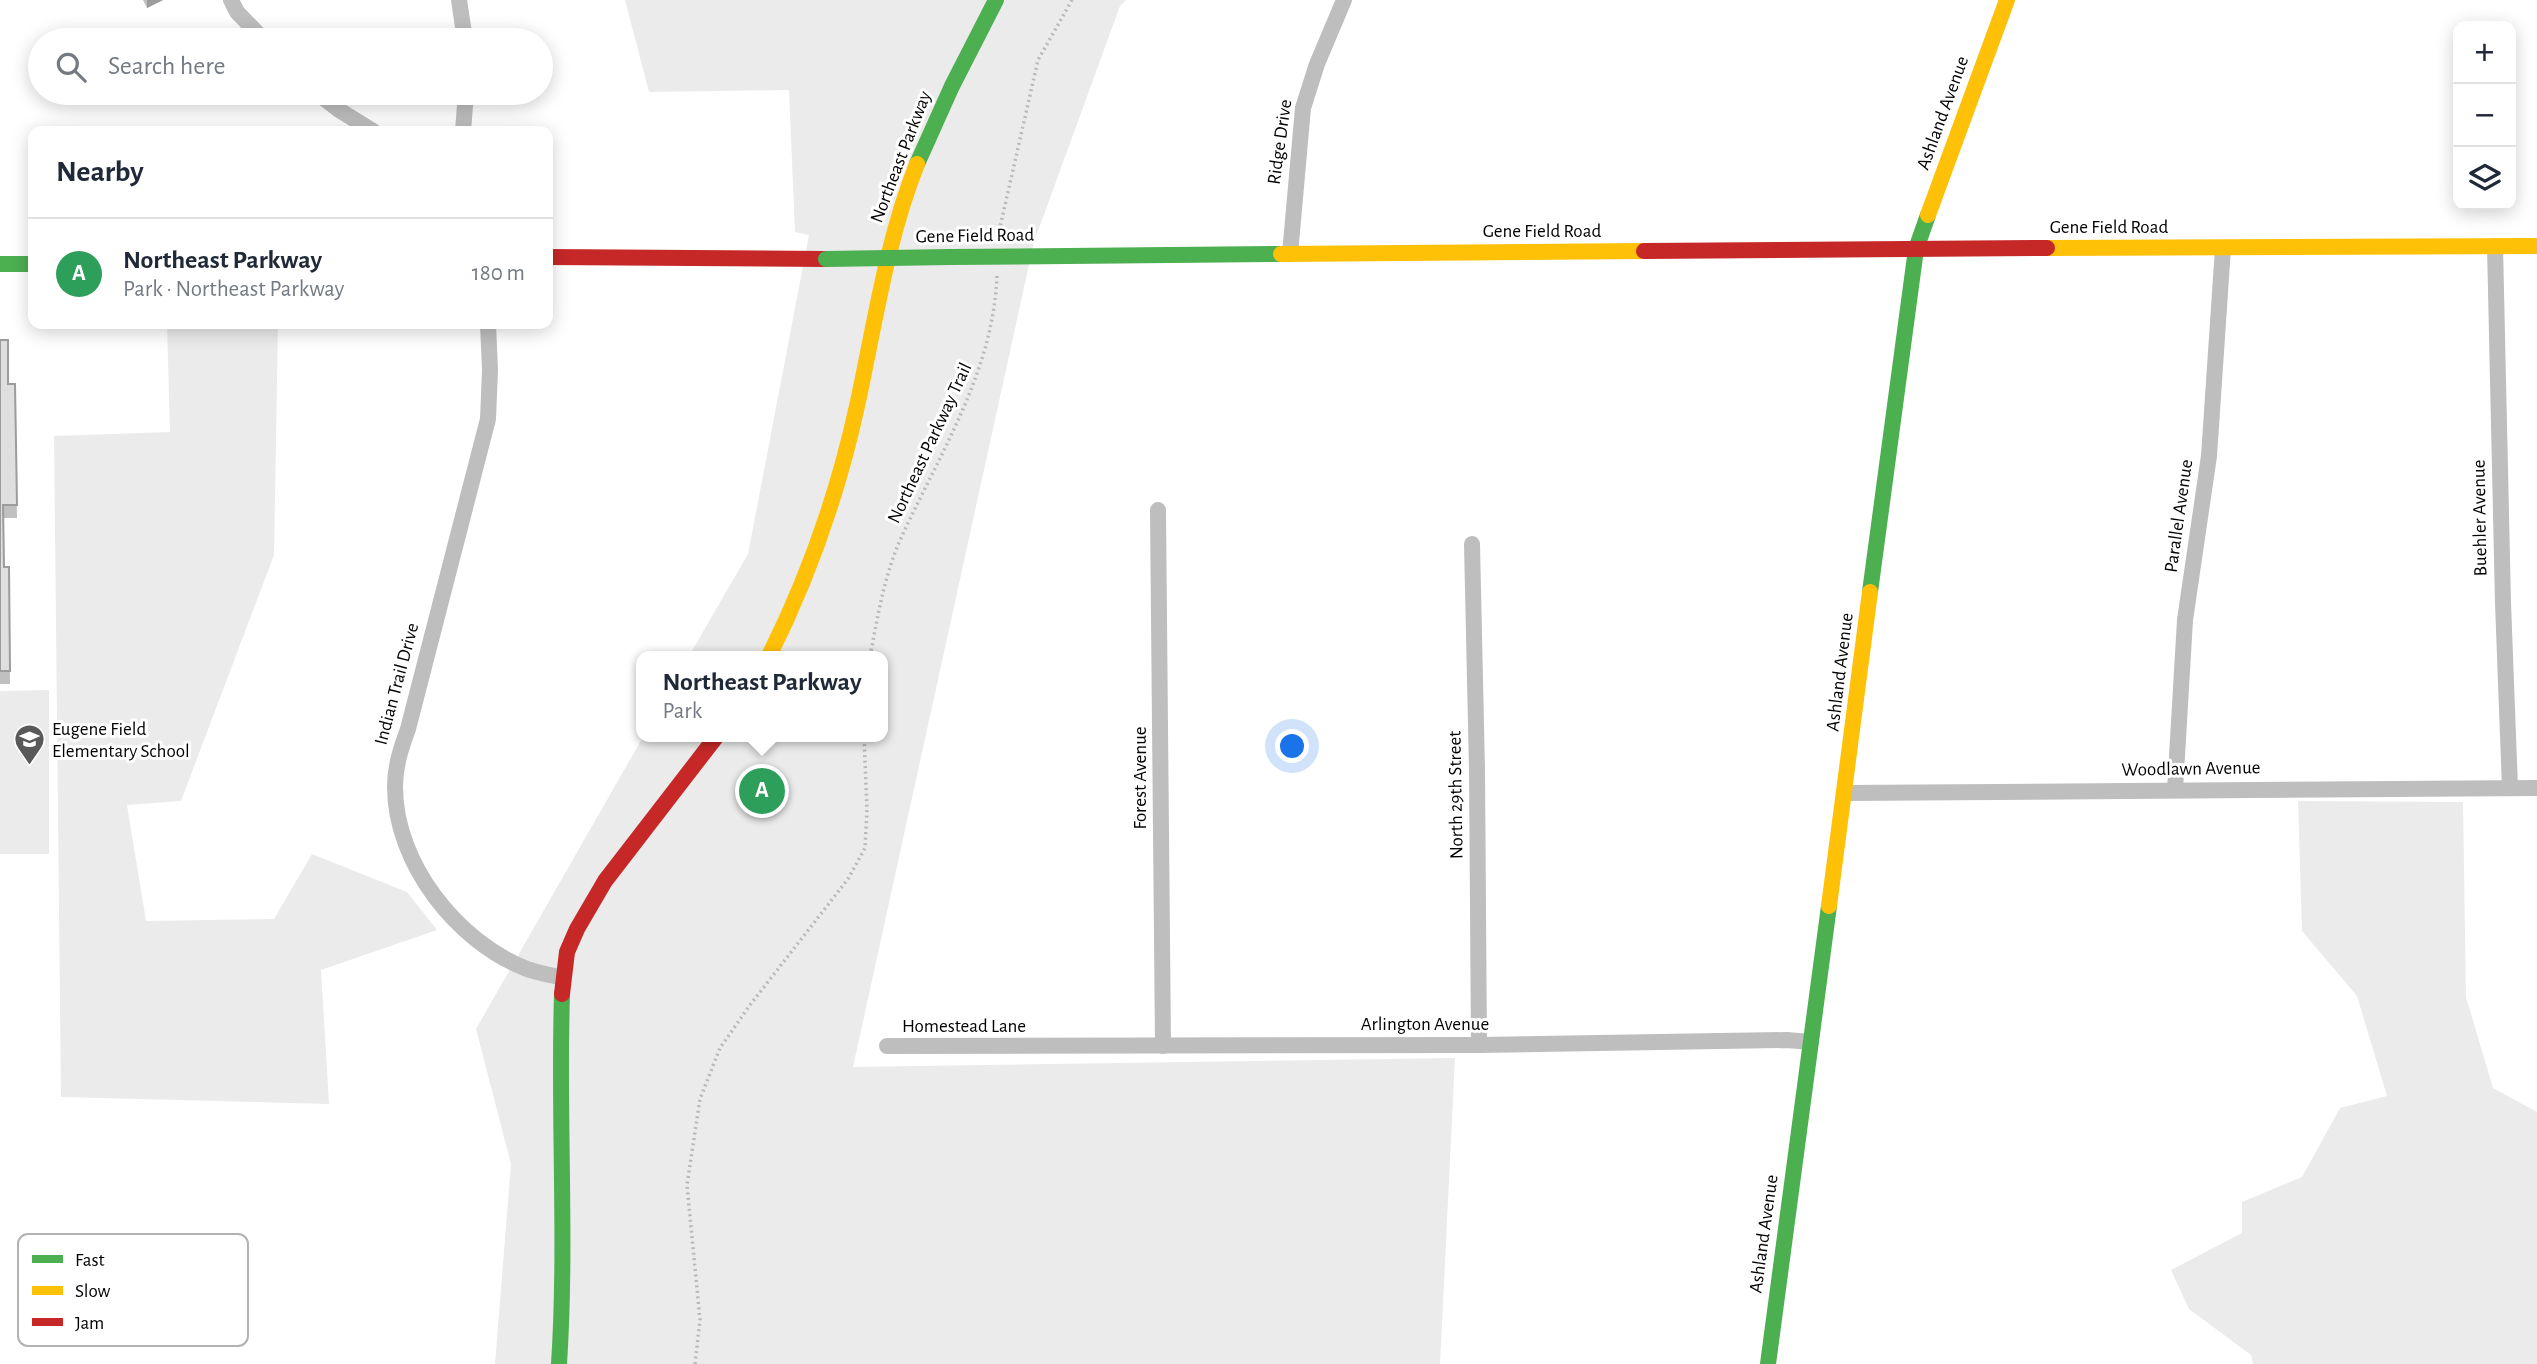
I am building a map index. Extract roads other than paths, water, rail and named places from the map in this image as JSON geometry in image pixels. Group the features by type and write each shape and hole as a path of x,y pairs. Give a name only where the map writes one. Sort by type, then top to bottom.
{"street":[{"path":"231,0 237,12 252,28"},
{"path":"459,0 463,28"},
{"name":"Northeast Parkway","path":"771,651 810,569 829,511 857,408 893,235 916,164 947,94 996,0"},
{"name":"Ridge Drive","path":"1290,254 1303,108 1317,64 1344,0"},
{"name":"Ashland Avenue","path":"1769,1364 1916,249 2007,0"},
{"path":"333,105 365,126"},
{"path":"463,126 465,105"},
{"name":"Buehler Avenue","path":"2495,246 2510,788"},
{"name":"Gene Field Road","path":"553,257 826,259 2537,246"},
{"name":"Parallel Avenue","path":"2175,790 2185,620 2209,456 2223,248"},
{"path":"0,264 28,264"},
{"name":"Indian Trail Drive","path":"488,329 488,419 398,762 395,787 397,811 404,838 427,886 453,917 486,947 526,968 563,978"},
{"name":"Forest Avenue","path":"1158,510 1163,1046"},
{"name":"North 29th Street","path":"1472,544 1479,1045"},
{"path":"559,1364 563,1304 559,1069 563,978 567,952 605,881 712,742"},
{"name":"Woodlawn Avenue","path":"1845,793 2537,788"},
{"name":"Arlington Avenue","path":"1040,1047 1479,1045 1787,1040 1811,1042"},
{"name":"Homestead Lane","path":"887,1046 1040,1047"}],"place":[{"name":"Eugene Field Elementary School","path":"29,767"},
{"name":"Northeast Parkway","path":"762,791"}]}
